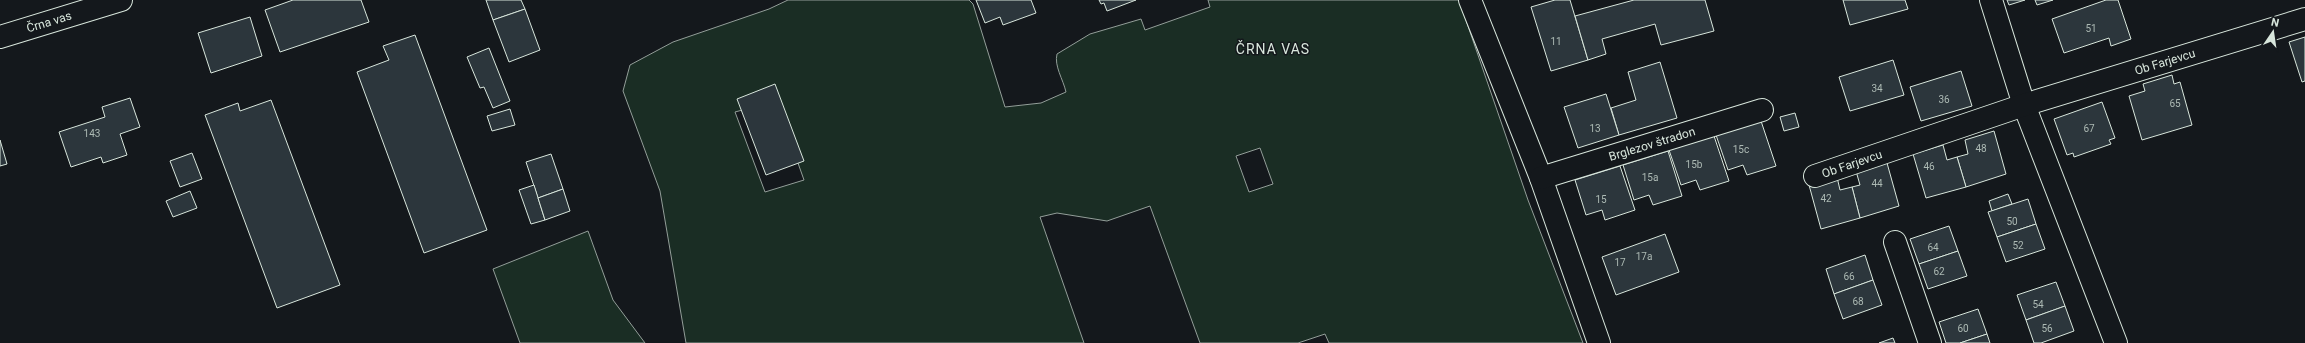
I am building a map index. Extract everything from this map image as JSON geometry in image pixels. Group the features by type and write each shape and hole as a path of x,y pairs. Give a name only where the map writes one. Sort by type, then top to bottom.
{"street":[{"name":"Črna vas","path":"0,37 121,0"},
{"path":"1470,0 1541,178 1599,343"},
{"path":"1991,0 2024,105 2116,343"},
{"name":"Ob Farjevcu","path":"1815,176 2024,105 2305,19"},
{"name":"Brglezov štradon","path":"1541,178 1762,110"},
{"path":"1895,242 1930,343"}],"green space":[{"path":"788,0 969,0 973,4 1005,107 1041,103 1066,92 1058,68 1056,59 1057,54 1090,34 1141,19 1145,30 1210,7 1208,0 1459,0 1528,200 1583,343 1329,343 1325,334 1298,343 1200,343 1150,206 1107,221 1057,213 1040,217 1084,343 686,343 660,191 623,91 630,65 673,42 769,9","holes":["776,101 804,180 765,192 735,112","1260,148 1273,184 1249,192 1236,156"]},
{"path":"588,231 613,300 645,343 520,343 493,269"}],"building":[{"path":"293,0 361,0 369,22 280,52 265,10"},
{"path":"486,0 521,0 525,9 493,20"},
{"path":"976,0 1031,0 1036,13 1003,25 1000,17 985,23"},
{"path":"1099,0 1136,0 1107,11 1104,3 1101,4"},
{"path":"1555,0 1570,0 1588,60 1551,71 1531,7"},
{"path":"1634,0 1705,0 1714,31 1661,45 1655,24 1602,39 1606,54 1588,60 1575,16"},
{"path":"1843,0 1905,0 1908,9 1850,25"},
{"path":"2007,0 2025,0 2009,5"},
{"path":"2035,0 2053,0 2037,5"},
{"path":"2106,0 2118,0 2131,39 2111,46 2109,38 2064,53 2052,19"},
{"path":"525,9 540,50 509,62 493,20"},
{"path":"250,17 262,56 211,73 198,33"},
{"path":"415,35 487,230 424,253 357,72 389,60 383,46"},
{"path":"2305,37 2305,81 2302,82 2289,42"},
{"path":"489,48 510,101 493,108 484,87 480,88 467,57"},
{"path":"1893,60 1904,95 1850,111 1839,77"},
{"path":"1660,62 1677,118 1619,135 1611,108 1636,100 1628,72"},
{"path":"1961,71 1972,106 1921,121 1910,87"},
{"path":"2172,75 2174,84 2180,82 2192,125 2142,140 2129,96 2145,91 2143,84"},
{"path":"775,84 804,161 766,175 737,99"},
{"path":"1606,94 1619,135 1578,148 1564,107"},
{"path":"130,98 140,127 120,134 127,155 103,163 101,157 71,167 59,132 105,117 102,107"},
{"path":"271,100 340,285 277,308 205,115 238,103 240,111"},
{"path":"2102,102 2115,138 2109,140 2111,144 2074,157 2073,153 2067,155 2054,119"},
{"path":"510,109 515,125 492,131 487,116"},
{"path":"1795,113 1799,127 1784,131 1780,117"},
{"path":"1761,121 1776,166 1747,175 1743,165 1728,170 1716,135"},
{"path":"1994,131 2006,174 1966,187 1957,157 1968,154 1965,140"},
{"path":"1714,136 1729,181 1700,190 1696,180 1681,185 1669,150"},
{"path":"0,140 7,164 0,166"},
{"path":"1943,145 1947,160 1957,157 1966,187 1926,198 1913,154"},
{"path":"1668,151 1682,196 1653,205 1649,195 1634,200 1623,165"},
{"path":"192,153 202,179 180,187 170,161"},
{"path":"551,154 563,189 538,198 526,162"},
{"path":"1887,163 1899,206 1860,218 1852,187 1860,185 1856,171"},
{"path":"1620,166 1635,210 1605,220 1602,210 1586,215 1575,180"},
{"path":"1837,177 1840,190 1852,187 1860,218 1821,229 1809,185"},
{"path":"534,185 545,220 531,224 519,190"},
{"path":"563,189 570,211 545,220 538,198"},
{"path":"190,191 197,208 173,217 166,201"},
{"path":"2008,194 2012,204 1992,211 1989,201"},
{"path":"2028,199 2036,224 1997,237 1988,212"},
{"path":"2036,224 2045,249 2006,262 1997,237"},
{"path":"1949,226 1958,251 1919,264 1910,239"},
{"path":"1665,234 1679,272 1616,295 1602,257"},
{"path":"1958,251 1967,276 1928,289 1919,264"},
{"path":"1865,255 1873,280 1834,294 1826,269"},
{"path":"1873,280 1882,305 1843,319 1834,294"},
{"path":"2056,282 2065,306 2026,320 2017,295"},
{"path":"2065,306 2074,331 2041,343 2034,343 2026,320"},
{"path":"1978,309 1987,334 1960,343 1946,343 1939,322"},
{"path":"1987,334 1990,343 1960,343"},
{"path":"1893,338 1895,343 1879,343"}],"district":[{"name":"ČRNA VAS","path":"1273,49"}]}
